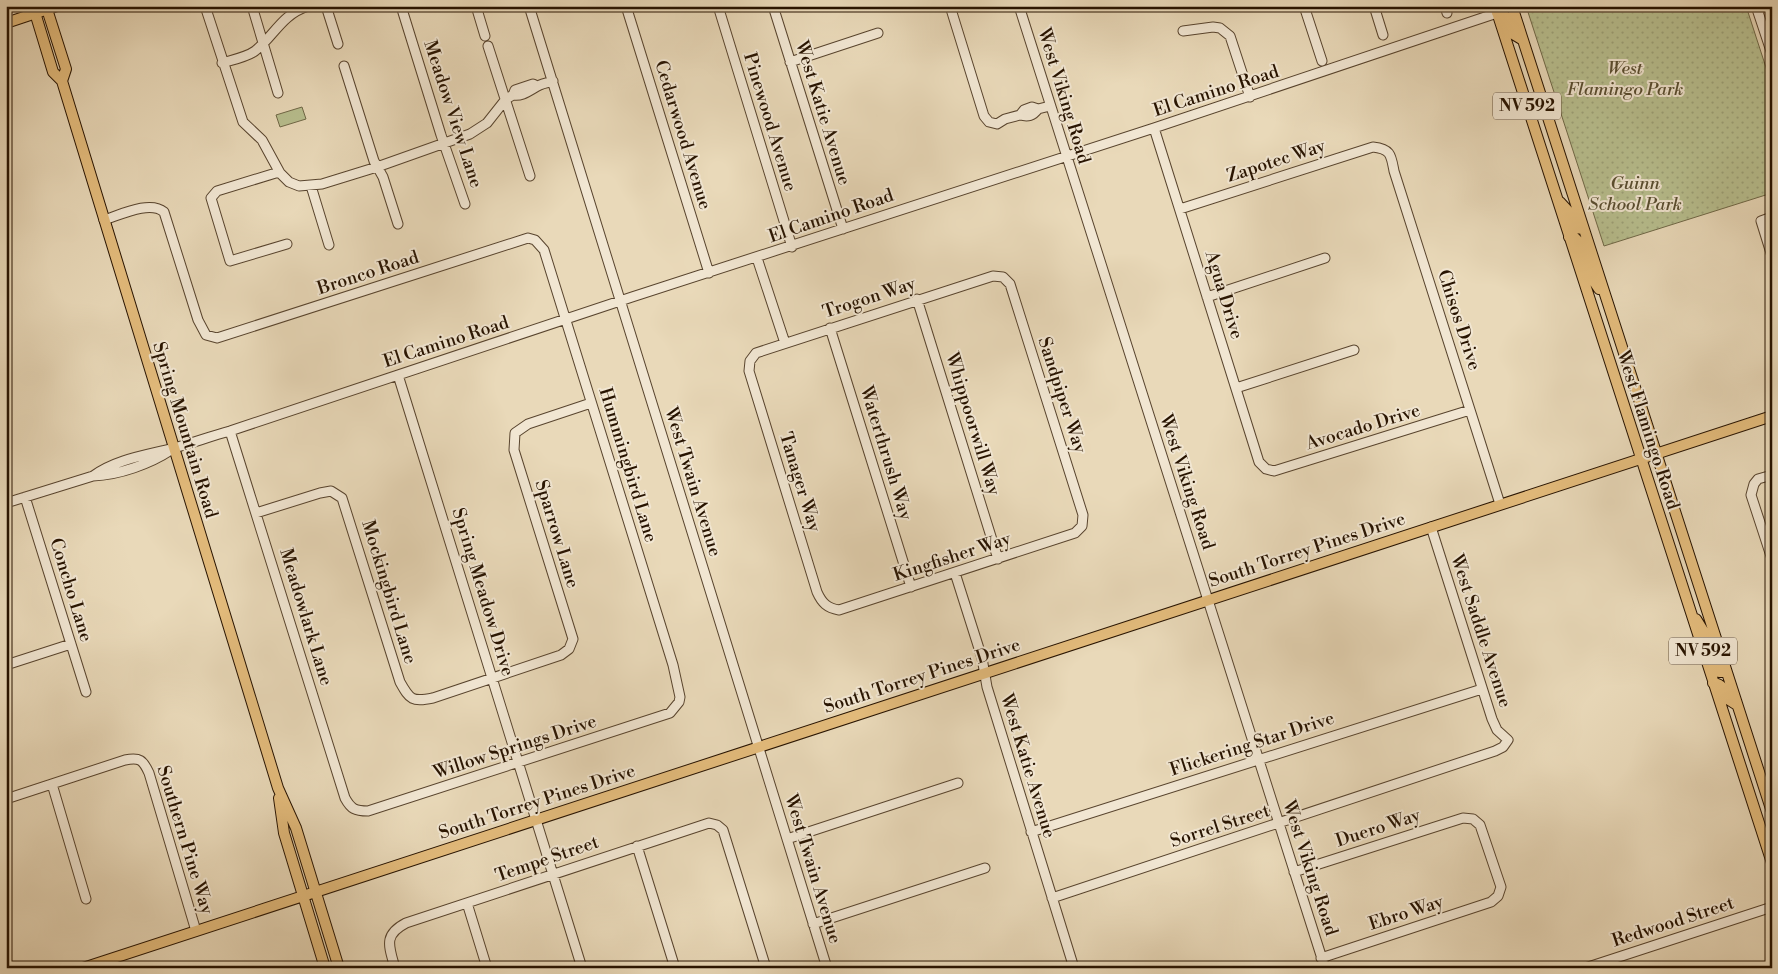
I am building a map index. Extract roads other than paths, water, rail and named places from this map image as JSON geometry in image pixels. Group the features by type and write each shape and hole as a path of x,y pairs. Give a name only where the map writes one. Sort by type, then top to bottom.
{"main road":[{"name":"West Flamingo Road","path":"1512,6 1772,812"},
{"path":"6,23 34,10 50,7"},
{"name":"Spring Mountain Road","path":"50,7 66,69 62,81"},
{"name":"Spring Mountain Road","path":"34,10 53,72 62,81 278,788 296,828 339,968"},
{"name":"West Flamingo Road","path":"1496,10 1713,683 1769,839 1772,863"},
{"path":"1496,10 1505,16 1513,34 1523,40"},
{"path":"1557,199 1570,214 1577,228 1583,229"},
{"path":"1569,237 1573,236 1579,242 1591,277 1607,300"},
{"name":"South Torrey Pines Drive","path":"84,968 1772,416"},
{"path":"1689,608 1704,632 1716,668 1720,672 1726,672"},
{"path":"1713,683 1720,685 1724,689 1726,698 1737,705"},
{"name":"Spring Mountain Road","path":"278,788 284,833 325,968"}],"street":[{"path":"205,6 222,63 243,122 262,140 279,172 289,182 299,186 311,186 377,167 470,134 487,122 516,90 533,84 538,86 552,81"},
{"path":"252,6 278,93"},
{"path":"222,63 254,52 283,21 296,10 308,6"},
{"path":"326,6 338,44"},
{"name":"Meadow View Lane","path":"401,6 465,204"},
{"path":"476,6 485,36"},
{"name":"West Twain Avenue","path":"529,6 827,968"},
{"name":"Cedarwood Avenue","path":"626,6 709,274"},
{"name":"Pinewood Avenue","path":"718,6 792,247"},
{"name":"West Katie Avenue","path":"773,6 842,229"},
{"path":"950,6 984,116 989,122 997,124 1032,107 1038,109 1050,106"},
{"name":"West Viking Road","path":"1019,6 1324,968"},
{"path":"1304,6 1322,62"},
{"path":"1374,6 1383,35"},
{"path":"1756,6 1768,30 1772,54"},
{"name":"El Camino Road","path":"6,503 93,476 107,475 158,459 174,448 1250,97 1496,10"},
{"path":"1183,31 1213,27 1220,28 1230,36 1250,97"},
{"path":"790,62 878,33"},
{"path":"488,46 509,97 530,176"},
{"path":"344,66 398,224"},
{"name":"Agua Drive","path":"1154,128 1259,462 1266,469"},
{"name":"Zapotec Way","path":"1180,209 1373,147 1383,148"},
{"name":"Chisos Drive","path":"1383,148 1391,155 1394,171 1500,504"},
{"path":"279,172 217,191 211,198 230,261 287,244"},
{"path":"311,186 329,246"},
{"name":"Bronco Road","path":"104,220 139,208 154,206 164,212 198,320 206,334 217,338 528,238 535,240"},
{"path":"1771,253 1760,221 1772,217"},
{"name":"Hummingbird Lane","path":"535,240 544,250 566,320 672,665 680,702"},
{"path":"757,258 784,343"},
{"path":"1207,297 1325,258"},
{"name":"Trogon Way","path":"750,361 756,353 784,343 993,276 1003,277"},
{"name":"Sandpiper Way","path":"1003,277 1010,284 1013,293 1083,516 1082,526"},
{"name":"Whippoorwill Way","path":"917,299 998,559"},
{"name":"Waterthrush Way","path":"830,328 912,587"},
{"path":"1236,388 1354,350"},
{"name":"Tanager Way","path":"750,361 749,371 817,592 821,601 829,608"},
{"name":"Spring Meadow Drive","path":"398,375 582,968"},
{"name":"Sparrow Lane","path":"493,678 560,655 569,649 572,644 514,450 515,432 528,424 592,403"},
{"name":"Avocado Drive","path":"1266,469 1274,471 1470,410"},
{"name":"Meadowlark Lane","path":"230,430 345,798 349,806 355,810"},
{"path":"1772,475 1758,479 1754,484 1751,495 1772,559"},
{"name":"Mockingbird Lane","path":"256,513 320,492 331,491 337,493 342,498 400,682 408,696 413,700 419,701 432,698 493,678"},
{"name":"Concho Lane","path":"25,497 86,692"},
{"name":"Kingfisher Way","path":"829,608 839,610 912,587 1075,533 1082,526"},
{"name":"West Saddle Avenue","path":"1431,527 1496,730 1508,740"},
{"name":"West Katie Avenue","path":"955,573 982,658 987,687 1074,968"},
{"path":"6,665 71,644"},
{"name":"Flickering Star Drive","path":"1031,832 1482,689"},
{"name":"Willow Springs Drive","path":"355,810 368,811 670,713 680,702"},
{"name":"Sorrel Street","path":"1052,898 1495,751 1503,747 1508,740"},
{"name":"Southern Pine Way","path":"52,784 125,760 134,758 144,763 149,773 196,931"},
{"path":"787,839 958,783"},
{"path":"6,799 52,784 86,900"},
{"name":"Duero Way","path":"1294,872 1463,818 1473,819 1480,825 1501,887 1498,896"},
{"name":"Tempe Street","path":"395,968 389,942 391,934 406,923 709,823 717,825 723,830 766,968"},
{"path":"637,846 675,968"},
{"path":"813,924 985,868"},
{"name":"Ebro Way","path":"1321,958 1491,902 1498,896"},
{"path":"467,903 487,968"},
{"name":"Redwood Street","path":"1585,968 1772,907"}],"park label":[{"name":"West Flamingo Park","path":"1625,78"},
{"name":"Guinn School Park","path":"1635,193"}]}
